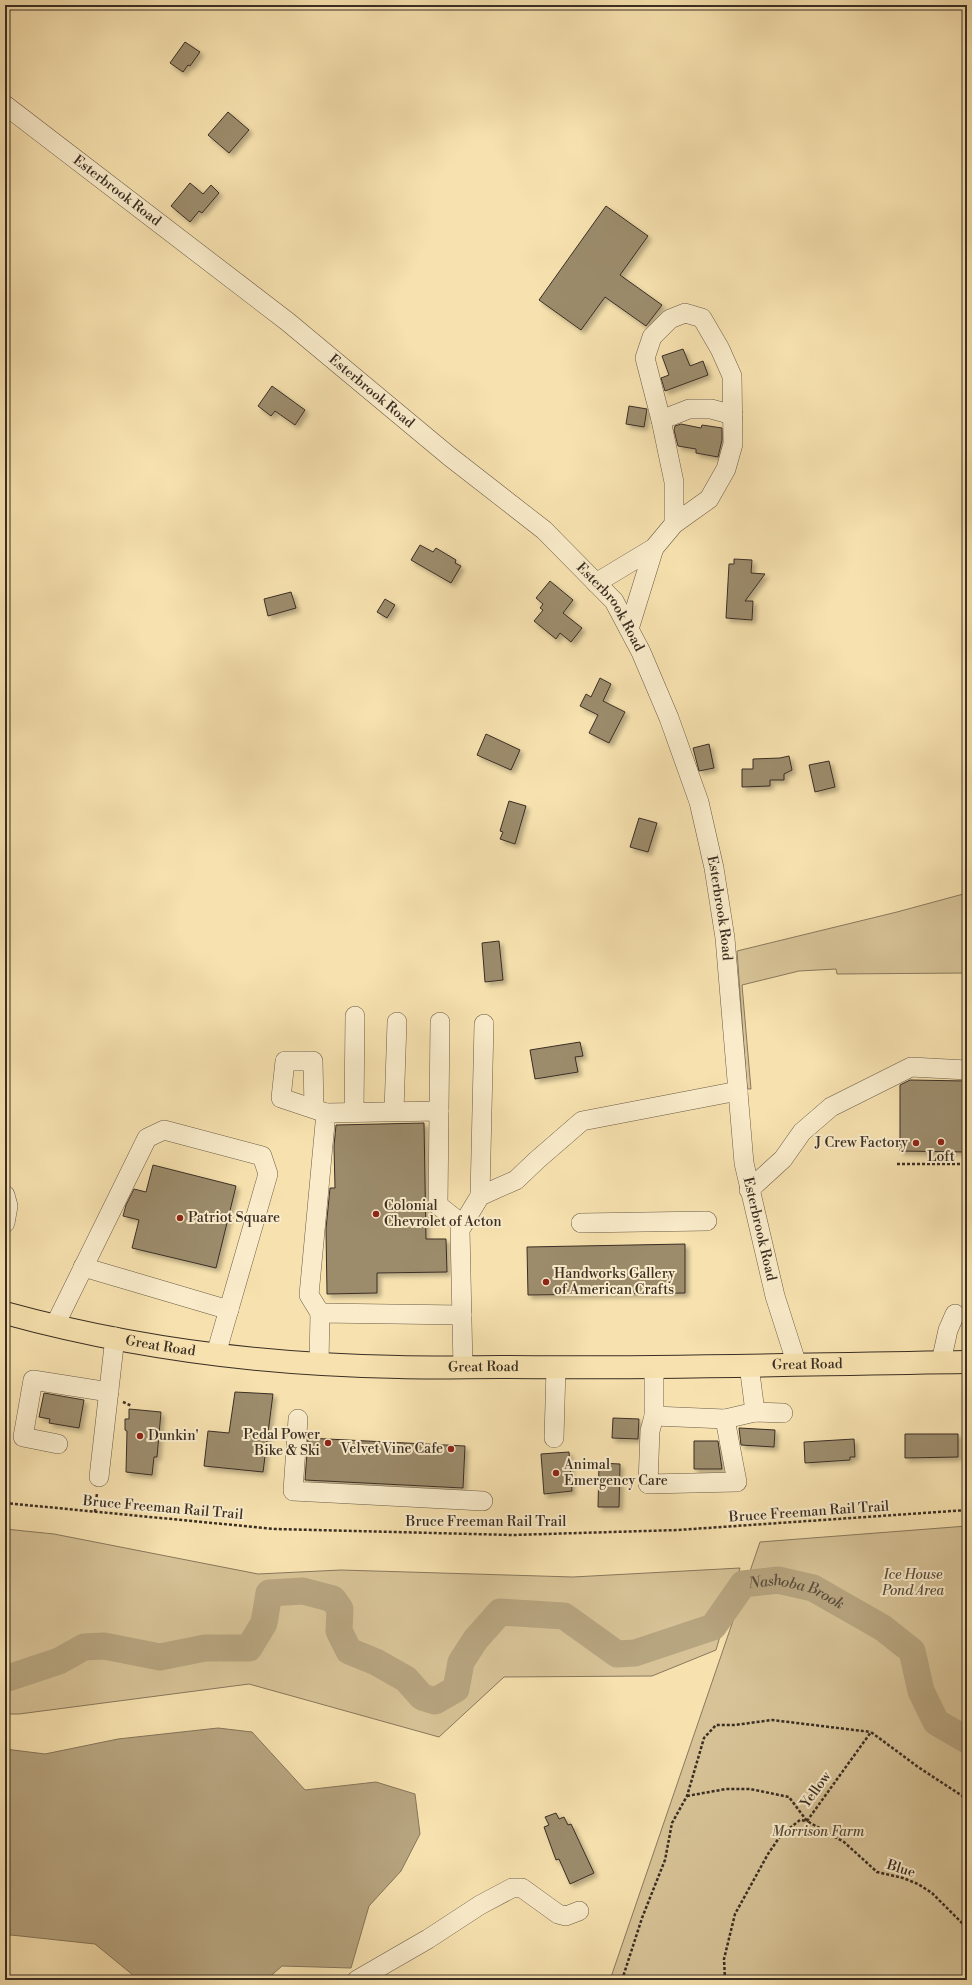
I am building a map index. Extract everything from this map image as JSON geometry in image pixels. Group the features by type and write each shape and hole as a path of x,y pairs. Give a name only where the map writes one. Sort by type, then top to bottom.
{"main road":[{"name":"Great Road","path":"5,1312 55,1325 177,1349 274,1361 399,1368 654,1367 967,1362"}],"street":[{"name":"Esterbrook Road","path":"5,105 288,322 450,456 544,530 614,601 641,652 669,718 699,802 714,868 725,938 744,1163 749,1190 775,1296 797,1365"},
{"path":"596,583 654,548 674,524 709,499 726,469 733,444 732,376 720,348 702,318 685,313 670,319 652,337 645,358 662,420 674,482 674,524"},
{"path":"662,420 689,409 711,409 733,415"},
{"path":"629,629 654,548"},
{"path":"354,1112 355,1016"},
{"path":"394,1112 397,1022"},
{"path":"440,1022 438,1206 463,1225"},
{"path":"463,1367 460,1229 480,1196 484,1024"},
{"path":"749,1190 783,1159 802,1132 831,1107 911,1067 967,1070"},
{"path":"480,1196 516,1180 582,1120 738,1090"},
{"path":"319,1363 320,1313 309,1295 320,1111 394,1112 439,1110"},
{"path":"55,1325 147,1138 164,1130 262,1156 268,1174 216,1354"},
{"path":"5,1195 8,1206 5,1223"},
{"path":"581,1223 707,1221"},
{"path":"83,1267 229,1310"},
{"path":"320,1313 462,1315"},
{"path":"941,1362 948,1330 955,1314"},
{"path":"98,1477 115,1337"},
{"path":"749,1365 755,1412"},
{"path":"654,1367 654,1416 650,1431 648,1484 737,1482 725,1419"},
{"path":"554,1438 556,1368"},
{"path":"58,1444 23,1437 33,1380 109,1392"},
{"path":"654,1416 725,1419 755,1412 783,1413"},
{"path":"298,1419 293,1491 483,1501"},
{"path":"357,1980 428,1939 480,1905 512,1888 522,1888 558,1914 566,1916 579,1911"}],"path":[{"path":"897,1164 967,1164"},
{"name":"Bruce Freeman Rail Trail","path":"5,1503 276,1529 513,1534 678,1530 967,1510"},
{"path":"622,1980 642,1918 665,1860 672,1823 688,1796 704,1738 716,1725 735,1725 772,1720 871,1732 918,1768 967,1799"},
{"name":"Yellow","path":"725,1980 724,1960 735,1914 768,1854 781,1834 800,1820 806,1821 871,1732"},
{"path":"688,1796 726,1789 750,1789 789,1797 806,1821"},
{"name":"Blue","path":"806,1821 844,1842 877,1872 903,1878 918,1884 932,1893 967,1928"}],"green space":[{"path":"967,893 967,973 837,974 836,969 799,971 742,985 751,1089 747,1089 737,951 897,912"},
{"name":"Morrison Farm","path":"967,1526 967,1980 610,1980 760,1542"},
{"path":"5,1529 54,1534 258,1574 341,1570 573,1577 740,1568 716,1650 652,1676 504,1677 439,1737 249,1684 19,1714 5,1714"}],"shaded area":[{"path":"218,1728 252,1732 305,1790 376,1782 415,1794 420,1834 401,1871 369,1906 351,1968 282,1966 266,1980 139,1980 95,1944 11,1935 5,1941 5,1749 45,1754 118,1739"}],"building":[{"path":"185,42 200,52 190,66 188,65 183,72 170,63"},
{"path":"228,112 249,130 229,153 208,135"},
{"path":"190,183 203,194 211,185 219,193 202,213 199,211 190,222 171,206"},
{"path":"606,206 648,236 620,275 662,305 646,326 605,297 581,330 539,300"},
{"path":"683,349 690,366 703,361 708,375 665,391 661,378 669,375 662,356"},
{"path":"272,386 305,410 295,425 275,411 271,416 258,406"},
{"path":"629,406 647,409 644,427 626,424"},
{"path":"681,424 701,428 702,425 722,428 722,440 718,457 696,453 696,449 678,446 674,430 675,426"},
{"path":"420,545 433,552 436,548 456,560 455,563 461,566 451,583 411,560"},
{"path":"734,559 752,560 751,573 765,574 745,601 753,601 752,620 726,618 729,564 734,564"},
{"path":"550,581 573,600 563,613 582,628 571,642 560,633 556,639 534,621 543,610 540,608 543,604 536,598"},
{"path":"291,592 296,608 268,616 264,599"},
{"path":"385,599 395,605 387,618 377,612"},
{"path":"600,678 611,684 603,701 625,712 609,743 589,733 598,715 580,706 586,694 591,697"},
{"path":"486,734 520,750 511,770 477,755"},
{"path":"709,744 714,768 699,771 693,748"},
{"path":"789,756 792,770 784,774 784,780 770,780 770,786 742,787 742,769 753,769 753,759 780,758"},
{"path":"829,761 835,787 815,792 809,765"},
{"path":"509,801 526,806 515,844 500,839 503,832 500,831"},
{"path":"639,818 657,823 648,852 630,847"},
{"path":"499,941 503,980 485,982 482,943"},
{"path":"580,1042 583,1056 575,1057 578,1072 535,1079 530,1050"},
{"path":"910,1080 967,1081 967,1152 900,1151 900,1085"},
{"name":"Colonial Chevrolet of Acton","path":"424,1123 426,1239 446,1239 447,1272 377,1273 377,1293 327,1294 326,1229 330,1188 335,1188 334,1146 336,1125"},
{"name":"Patriot Square","path":"153,1165 236,1186 216,1268 132,1248 139,1220 123,1216 126,1205 134,1189 146,1192"},
{"path":"685,1244 685,1293 528,1295 527,1247"},
{"path":"235,1392 273,1394 263,1472 204,1466 208,1431 229,1433"},
{"path":"44,1393 84,1400 79,1428 49,1423 50,1419 39,1417"},
{"path":"129,1409 161,1412 157,1457 154,1457 152,1475 126,1472 127,1431 125,1430 125,1419 129,1419"},
{"path":"613,1418 639,1419 638,1439 612,1438"},
{"path":"739,1428 775,1430 774,1447 741,1445"},
{"path":"905,1434 958,1434 958,1457 905,1458"},
{"path":"308,1438 465,1446 463,1488 305,1480"},
{"path":"854,1439 855,1457 850,1457 850,1460 805,1463 804,1442"},
{"path":"694,1441 718,1441 722,1469 694,1469"},
{"name":"Animal Emergency Care","path":"569,1452 572,1491 544,1494 541,1454"},
{"path":"599,1463 620,1464 619,1507 598,1507"},
{"path":"556,1813 559,1819 564,1817 568,1825 571,1824 594,1873 570,1884 559,1859 556,1860 544,1827 549,1825 545,1817"}],"waterway":[{"name":"Nashoba Brook","path":"5,1679 59,1661 84,1647 104,1646 160,1657 205,1648 249,1648 264,1623 269,1593 303,1591 333,1599 340,1609 339,1631 349,1651 376,1662 406,1679 422,1697 435,1701 456,1689 461,1662 476,1639 500,1612 564,1616 617,1654 635,1653 713,1627 743,1584 778,1580 813,1588 883,1628 912,1651 921,1691 936,1722 967,1740"}],"place":[{"name":"Loft","path":"941,1142"},
{"name":"J Crew Factory","path":"916,1143"},
{"name":"Colonial Chevrolet of Acton","path":"376,1214"},
{"name":"Patriot Square","path":"180,1218"},
{"name":"Handworks Gallery of American Crafts","path":"546,1282"},
{"name":"Dunkin'","path":"140,1436"},
{"name":"Pedal Power Bike & Ski","path":"328,1443"},
{"name":"Velvet Vine Cafe","path":"451,1449"},
{"name":"Animal Emergency Care","path":"556,1473"}],"park label":[{"name":"Ice House Pond Area","path":"913,1584"}]}
